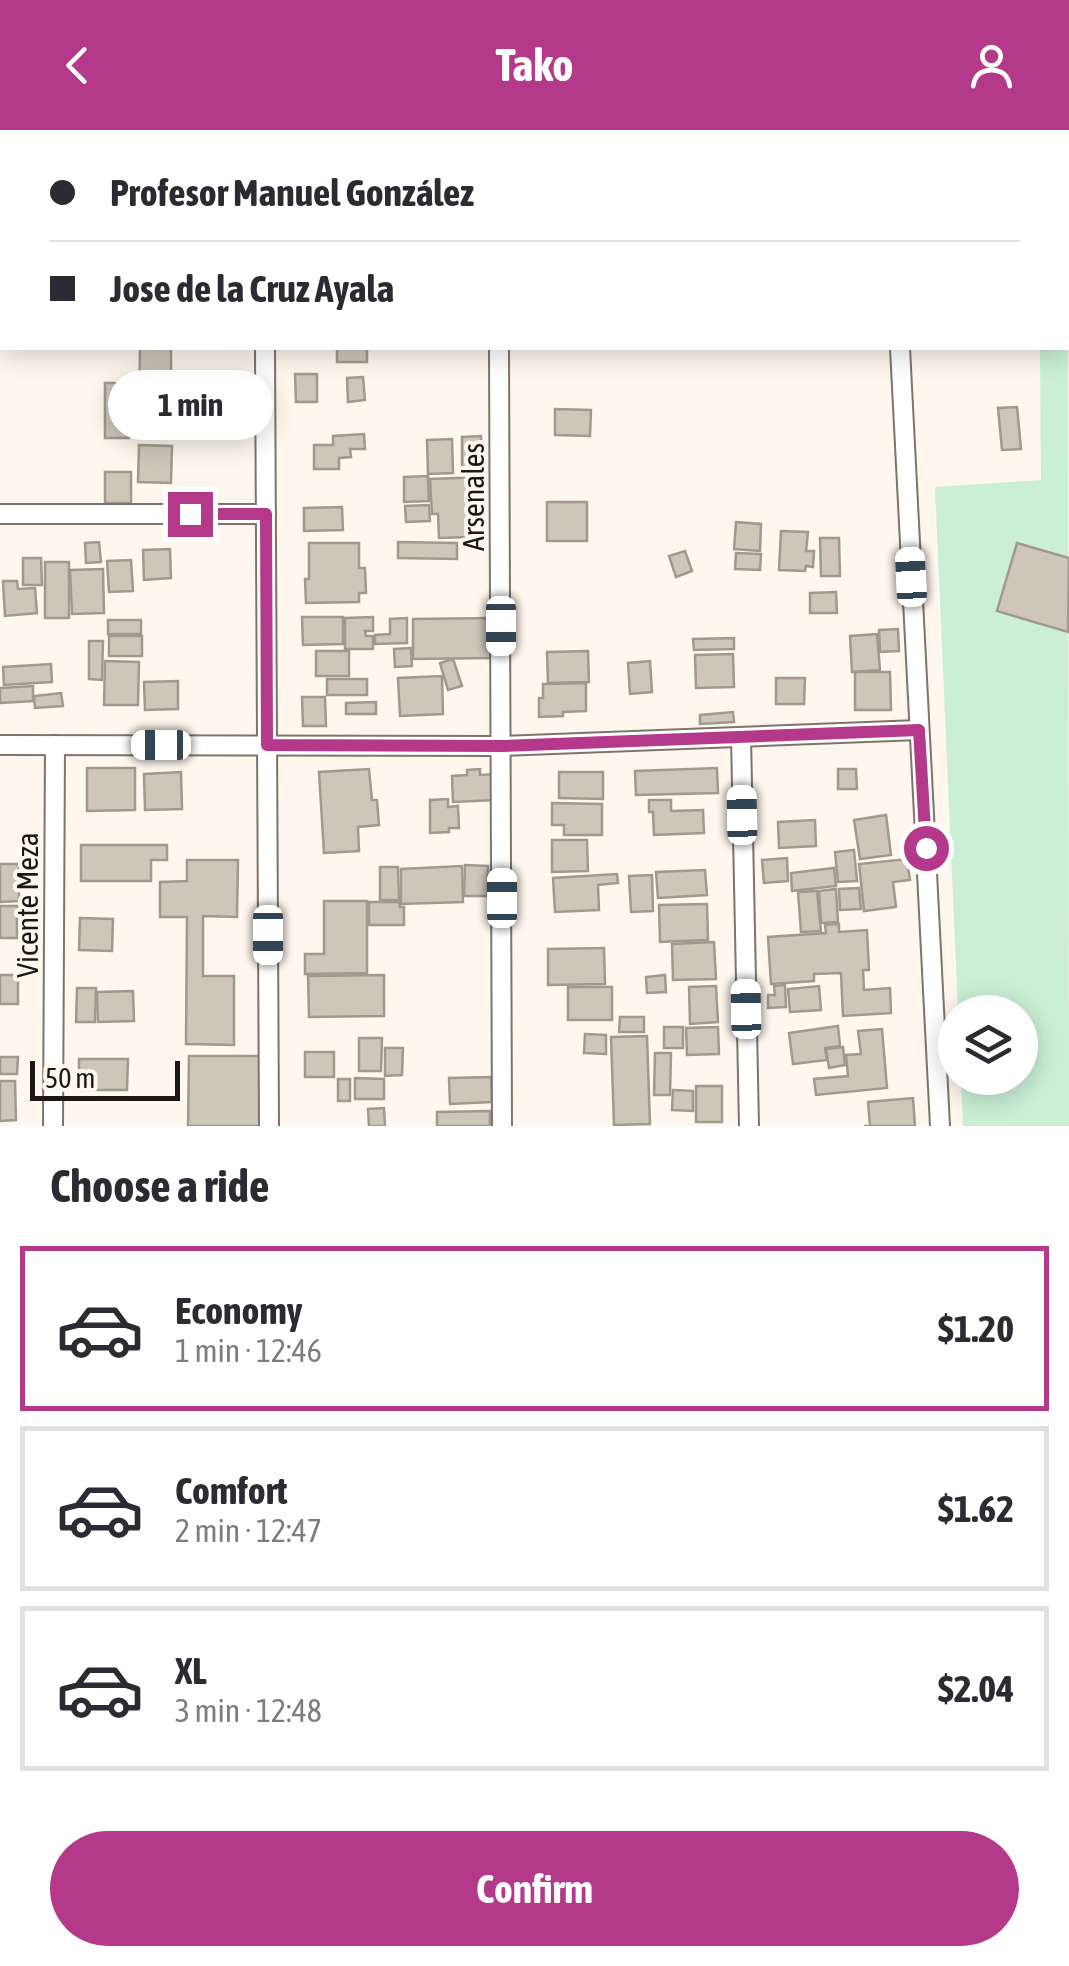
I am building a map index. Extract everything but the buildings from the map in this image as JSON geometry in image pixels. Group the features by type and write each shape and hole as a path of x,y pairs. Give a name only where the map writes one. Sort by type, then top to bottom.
{"street":[{"path":"266,350 268,1126"},
{"name":"Arsenales","path":"499,350 502,1126"},
{"path":"900,350 940,1126"},
{"path":"0,514 266,514"},
{"path":"0,745 502,746 919,730"},
{"path":"741,737 748,1126"},
{"name":"Vicente Meza","path":"53,1126 55,745"}],"green space":[{"path":"1040,350 1068,350 1069,1126 963,1126 962,1095 1038,1095 1038,995 957,995 935,487 1041,480"}],"route":[{"path":"190,514 266,514 267,745 502,746 919,730 926,848"}]}
